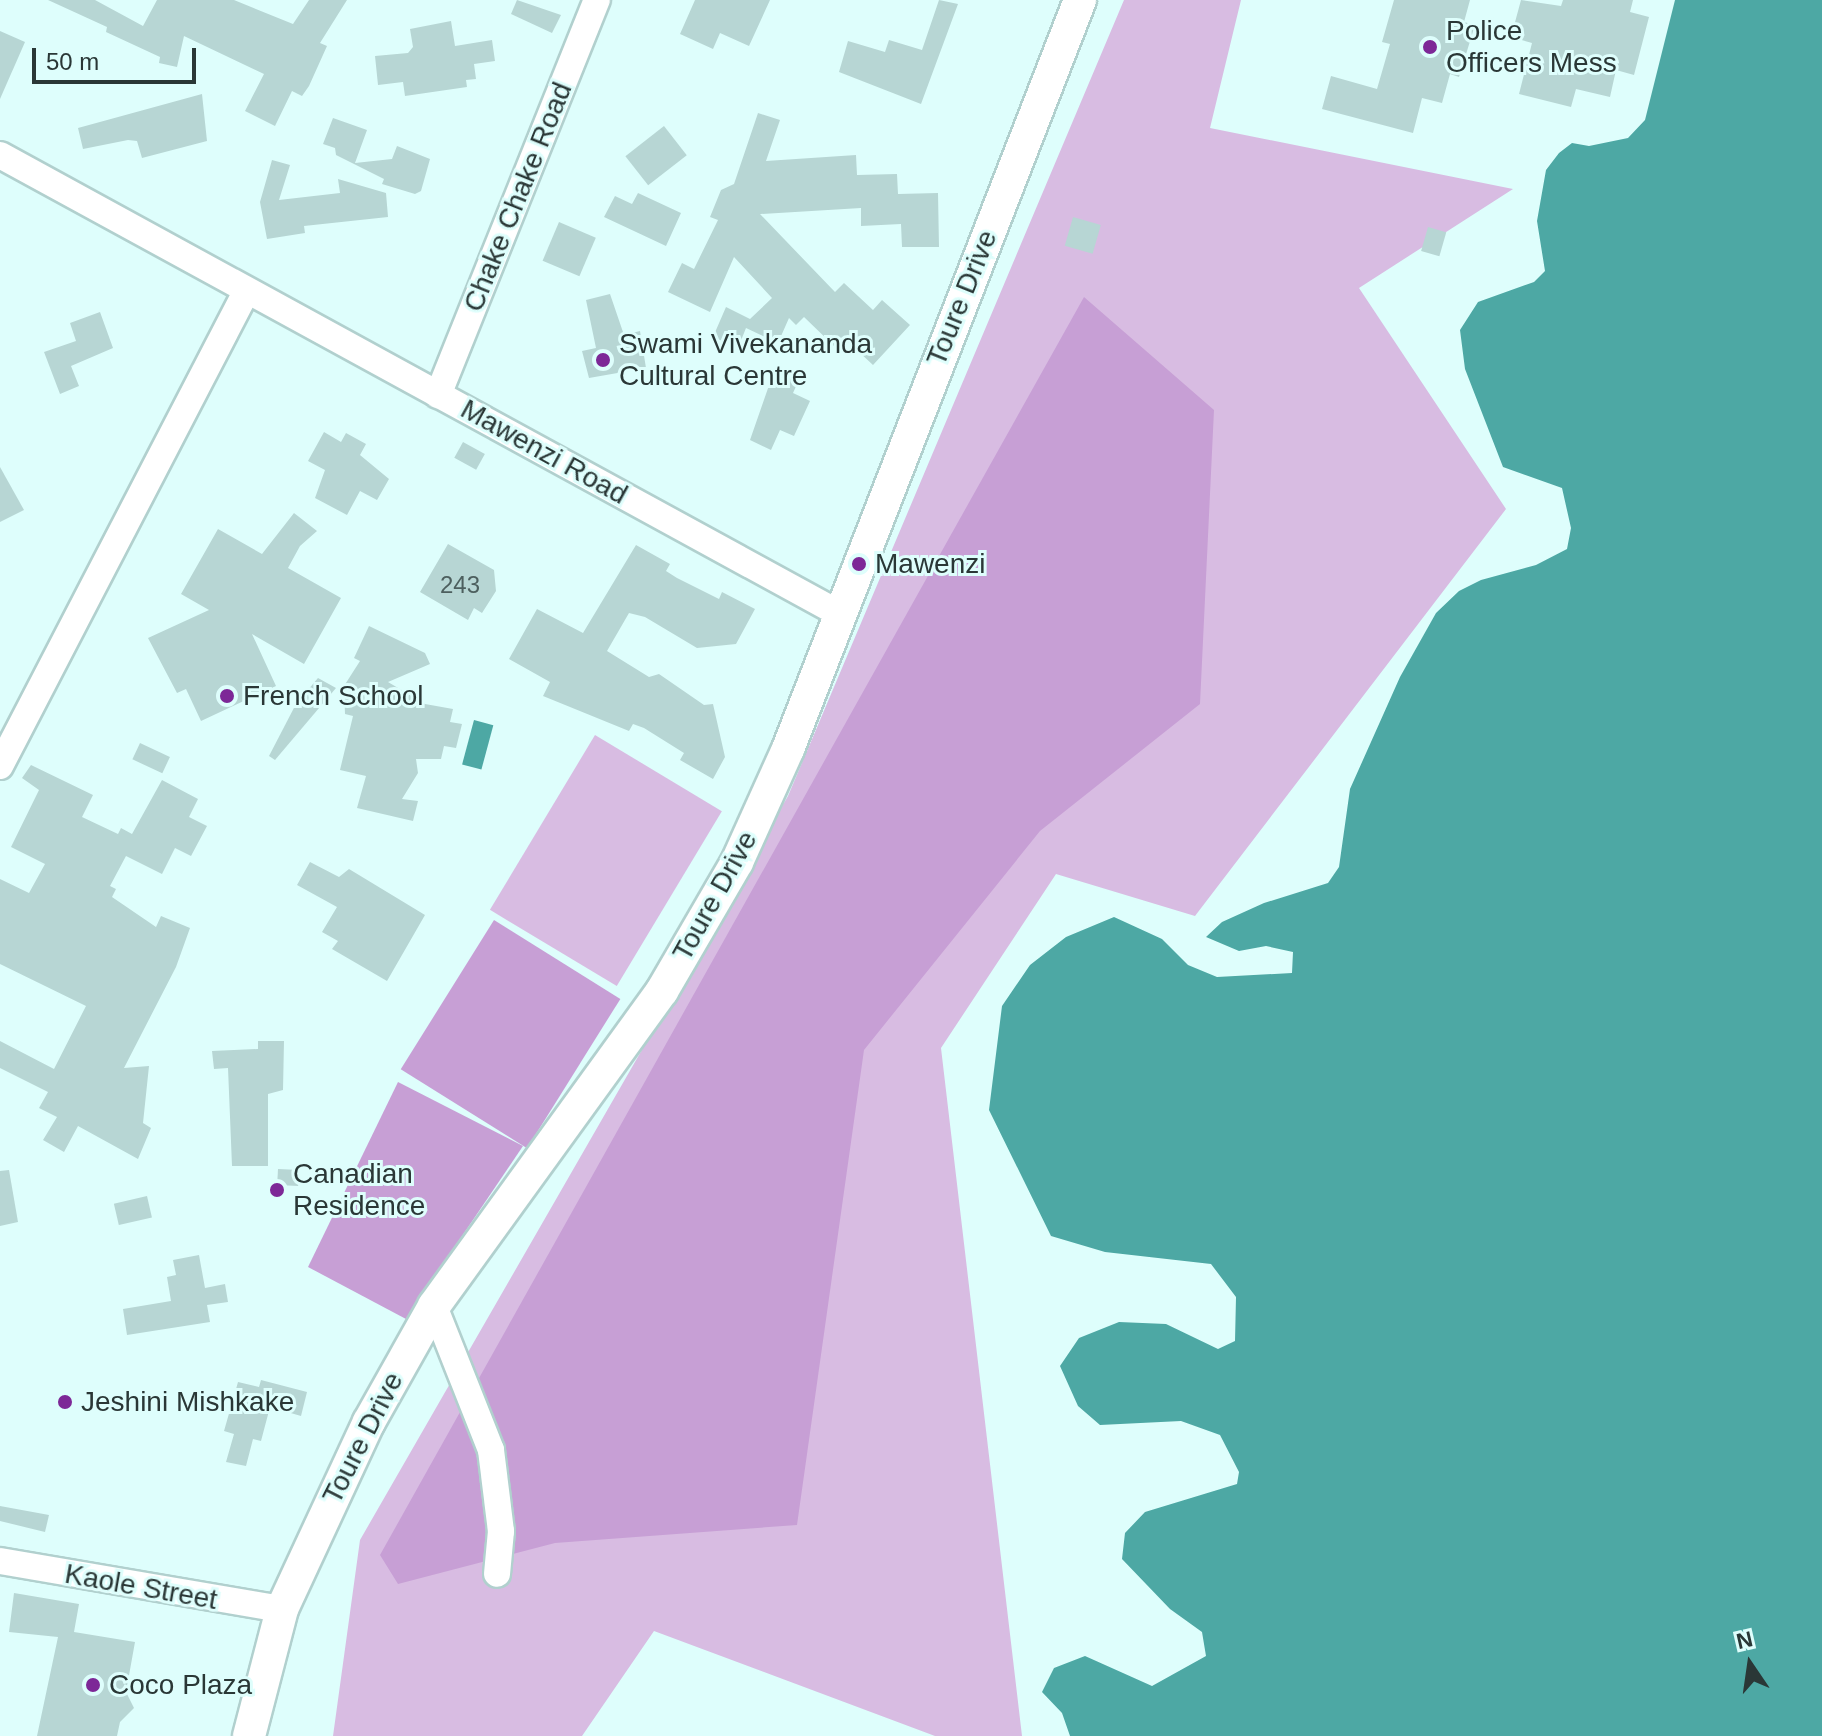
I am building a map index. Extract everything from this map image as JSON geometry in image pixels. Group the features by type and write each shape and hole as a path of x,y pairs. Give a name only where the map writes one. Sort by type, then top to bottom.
{"street":[{"name":"Chake Chake Road","path":"438,395 597,0"},
{"name":"Toure Drive","path":"249,1736 282,1609 369,1422 434,1306 662,991 737,862 840,614 1080,0"},
{"name":"Mawenzi Road","path":"0,155 840,614"},
{"path":"0,766 246,292"},
{"path":"434,1306 491,1450 501,1531 497,1574"},
{"name":"Kaole Street","path":"0,1561 282,1609"}],"shaded area":[{"path":"1124,0 1241,0 1210,128 1513,189 1359,288 1506,509 1195,916 1056,874 941,1048 1022,1736 935,1736 654,1631 582,1736 333,1736 360,1540 788,796"},
{"path":"1084,297 1214,410 1200,704 1040,831 864,1050 797,1525 555,1543 398,1584 380,1555"},
{"path":"595,735 722,811 617,986 490,910"},
{"path":"494,920 620,999 527,1148 401,1069"},
{"path":"398,1082 523,1146 406,1319 308,1267"}],"water":[{"path":"1675,0 1822,0 1822,1736 1070,1736 1062,1713 1042,1692 1054,1668 1085,1656 1152,1686 1206,1656 1202,1632 1170,1609 1122,1559 1125,1533 1145,1512 1237,1484 1239,1472 1220,1435 1181,1421 1100,1425 1078,1406 1060,1366 1079,1338 1119,1322 1166,1324 1218,1349 1235,1341 1236,1297 1211,1264 1105,1252 1051,1236 989,1110 1002,1006 1030,965 1066,937 1114,917 1162,939 1188,965 1217,977 1292,973 1293,952 1266,946 1239,951 1206,937 1222,922 1264,903 1328,883 1339,867 1350,789 1400,677 1436,613 1459,591 1481,580 1536,565 1567,549 1571,528 1562,488 1503,467 1465,369 1460,330 1478,302 1534,282 1545,271 1537,221 1546,170 1559,153 1572,143 1589,146 1628,138 1645,120"},
{"path":"474,720 493,725 481,770 462,764"}],"building":[{"path":"48,0 95,0 143,26 157,0 234,0 293,24 309,0 347,0 320,43 327,46 309,86 302,96 292,91 275,126 245,111 264,74 184,36 177,67 159,63 160,57 106,32 107,27"},
{"path":"517,0 561,15 552,33 511,14"},
{"path":"695,0 770,0 749,46 720,33 713,49 680,34"},
{"path":"939,0 958,4 921,104 839,72 848,41 885,52 889,40 922,50"},
{"path":"1394,0 1470,0 1464,22 1475,25 1459,77 1450,74 1442,103 1422,98 1413,133 1322,109 1331,76 1377,89 1390,44 1382,42"},
{"path":"1521,0 1561,6 1563,0 1633,0 1630,12 1649,17 1634,75 1616,70 1610,97 1576,89 1571,107 1519,94 1532,43 1511,37"},
{"path":"451,21 455,46 492,40 495,61 474,64 476,79 466,80 467,87 405,96 403,82 378,85 375,56 408,53 413,47 410,29"},
{"path":"0,31 25,42 0,99"},
{"path":"202,94 207,141 142,158 137,141 83,149 78,128"},
{"path":"758,113 780,120 766,161 856,155 857,175 897,174 898,194 938,193 939,247 902,247 901,224 861,226 861,208 760,214 835,292 844,283 873,310 882,300 910,325 873,365 843,337 834,346 804,317 796,325 789,318 778,343 746,328 738,348 713,337 726,307 750,319 772,298 734,257 710,312 668,292 682,263 694,269 718,220 710,217 721,190 734,184"},
{"path":"333,118 367,130 355,163 392,159 397,146 430,159 421,191 415,194 382,184 384,179 336,155 335,148 323,144"},
{"path":"664,126 687,155 648,185 625,156"},
{"path":"272,160 290,165 279,200 340,193 338,179 386,193 388,217 304,226 305,233 267,239 260,202"},
{"path":"638,193 681,213 666,246 604,217 615,196 632,204"},
{"path":"1073,217 1101,225 1093,254 1065,246"},
{"path":"559,222 596,238 579,276 543,261"},
{"path":"1428,227 1446,232 1439,256 1421,251"},
{"path":"610,294 624,335 640,331 646,368 589,378 582,351 596,348 586,300"},
{"path":"100,312 113,348 71,366 79,386 60,394 44,352 76,341 70,323"},
{"path":"774,371 798,382 793,393 810,401 794,436 780,430 771,450 750,440"},
{"path":"324,432 341,442 346,433 366,444 360,455 389,479 377,500 360,491 347,515 315,498 325,470 308,461"},
{"path":"463,442 485,454 476,470 454,458"},
{"path":"0,467 24,510 0,522"},
{"path":"294,513 317,531 300,546 288,568 341,598 304,664 252,634 276,686 201,721 186,689 177,693 148,638 209,610 181,594 218,529 262,554"},
{"path":"448,544 494,570 496,591 482,613 474,608 468,620 420,592"},
{"path":"636,545 670,564 666,571 677,578 719,599 722,592 755,609 736,644 697,648 645,617 629,613 607,651 649,677 659,674 704,705 713,704 725,757 713,779 680,760 684,753 644,728 633,724 629,731 543,696 550,682 509,659 537,609 583,633"},
{"path":"369,626 425,653 430,664 388,682 425,704 453,709 450,722 462,724 456,748 444,746 441,759 416,759 418,773 402,799 418,801 413,821 357,808 366,776 340,770 353,716 345,714 344,686 360,661 354,658"},
{"path":"318,678 336,688 275,760 269,756 296,704"},
{"path":"140,743 170,757 162,773 132,759"},
{"path":"31,765 93,795 82,817 118,834 121,828 132,834 162,780 198,799 189,817 207,826 191,856 175,848 162,874 126,856 110,886 116,889 112,897 156,927 161,916 190,928 176,967 124,1068 149,1066 143,1123 151,1128 138,1159 78,1126 64,1152 43,1140 57,1117 39,1108 48,1092 0,1068 0,1041 54,1069 86,1006 0,964 0,879 29,893 45,864 11,847 39,790 22,778"},
{"path":"310,862 339,877 349,869 425,915 387,981 332,949 338,941 322,932 337,907 297,885"},
{"path":"258,1041 284,1041 283,1090 268,1094 268,1166 232,1166 228,1068 214,1069 212,1051 258,1049"},
{"path":"278,1169 299,1170 298,1186 277,1185"},
{"path":"9,1170 18,1222 0,1226 0,1171"},
{"path":"147,1196 152,1217 119,1225 114,1204"},
{"path":"199,1255 205,1288 225,1284 228,1302 207,1305 210,1322 127,1335 123,1309 171,1301 167,1277 176,1275 173,1260"},
{"path":"261,1380 307,1392 301,1416 270,1407 261,1441 253,1439 246,1466 226,1462 234,1434 224,1431 238,1382 259,1387"},
{"path":"0,1506 49,1515 45,1532 0,1521"},
{"name":"Coco Plaza","path":"14,1593 79,1604 74,1632 135,1642 126,1692 134,1708 120,1722 117,1736 37,1736 58,1637 9,1632"}],"place":[{"name":"Police Officers Mess","path":"1430,47"},
{"name":"Swami Vivekananda Cultural Centre","path":"603,360"},
{"name":"Mawenzi","path":"859,564"},
{"name":"French School","path":"227,696"},
{"name":"Canadian Residence","path":"277,1190"},
{"name":"Jeshini Mishkake","path":"65,1402"},
{"name":"Coco Plaza","path":"93,1685"}]}
